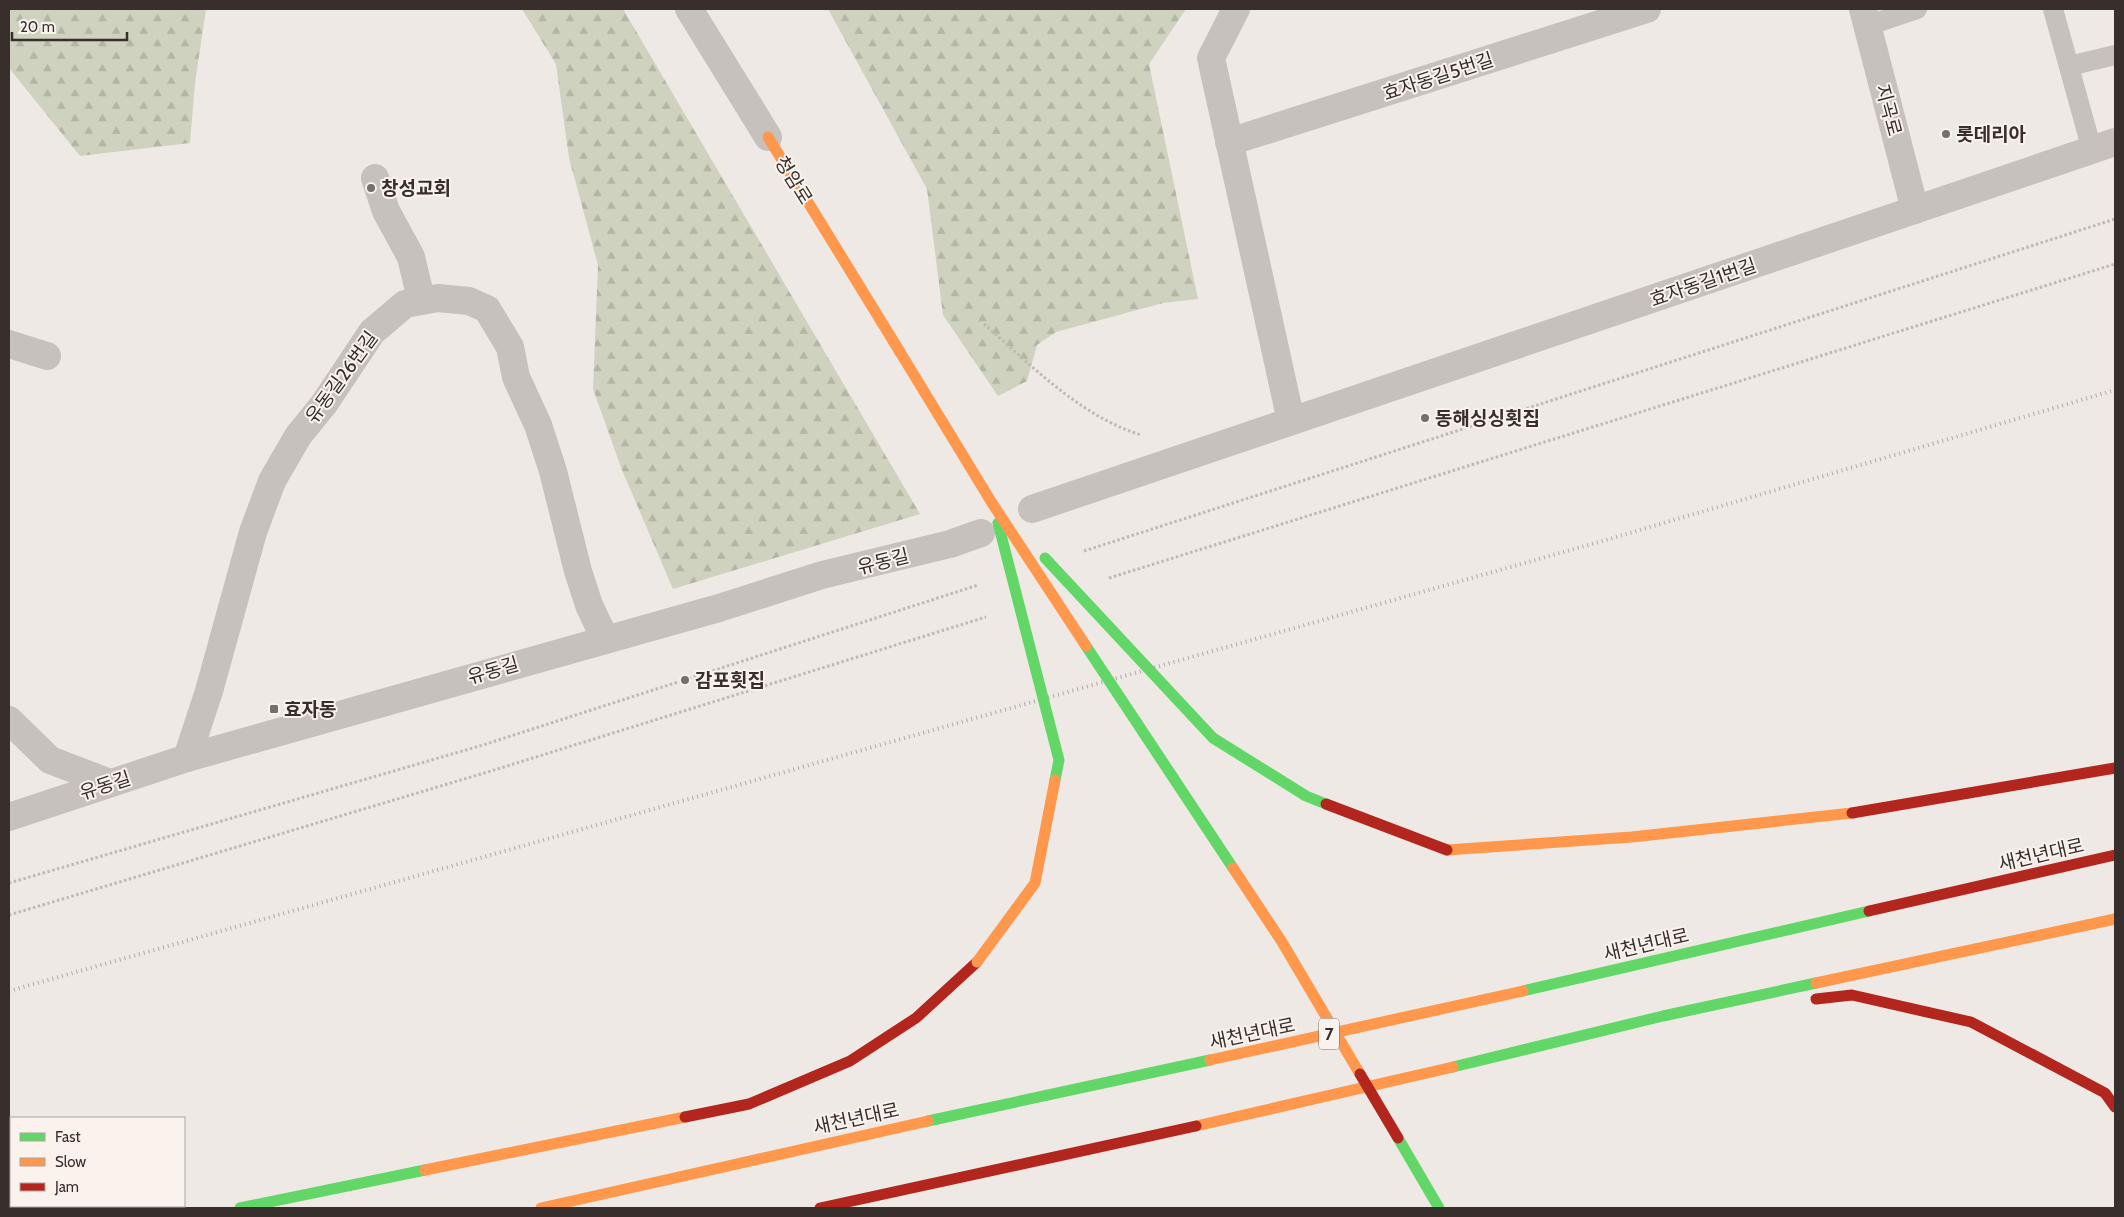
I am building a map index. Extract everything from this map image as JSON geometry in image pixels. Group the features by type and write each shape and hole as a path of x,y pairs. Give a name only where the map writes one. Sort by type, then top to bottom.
{"main road":[{"name":"청암로","path":"768,137 992,503"},
{"path":"992,503 1213,738 1306,796 1447,850 1632,837 1873,811 2115,768"},
{"path":"240,1208 750,1104 850,1061 916,1018 977,962 1035,883 1059,760 992,503"},
{"path":"992,503 1282,942 1439,1208"},
{"name":"새천년대로","path":"541,1208 788,1150 1477,1002 2115,855"},
{"path":"820,1208 1340,1095 1663,1016 2115,919"},
{"path":"1805,1000 1852,995 1971,1022 2104,1093 2115,1107"},
{"path":"1663,1016 1786,1002"}],"street":[{"name":"청암로","path":"689,9 768,137"},
{"path":"1032,509 1291,422 1210,58 1236,9"},
{"name":"효자동길5번길","path":"1229,142 1647,9"},
{"name":"지곡로","path":"1865,17 1915,210"},
{"name":"효자동길1번길","path":"1291,422 2104,146"},
{"path":"375,178 386,211 411,257 421,299"},
{"name":"유동길26번길","path":"187,758 209,691 253,532 272,481 298,436 324,404 372,332 405,304 421,299 438,298 469,301 487,309 510,347 516,377 538,425 553,471 578,571 589,605 605,639"},
{"path":"9,344 47,356"},
{"name":"유동길","path":"9,817 187,758 720,608 822,576 950,544 981,533"},
{"path":"9,720 50,760 110,783"}],"lane":[{"path":"1865,17 1917,9"},
{"path":"2053,9 2069,66 2104,146"},
{"path":"2069,66 2115,55"}],"path":[{"path":"984,324 1066,395 1120,429 1166,443 1180,459"}],"green space":[{"path":"9,9 206,9 195,83 190,143 80,156 9,68"},
{"path":"522,9 623,9 920,514 673,589 622,470 593,389 598,265 569,158 556,64"},
{"path":"828,9 1186,9 1149,64 1198,299 1163,303 1056,332 1037,345 1027,381 998,396 943,315 927,189"}],"railway":[{"path":"9,991 1606,540 2115,390"}],"traffic: fast":[{"path":"998,523 1059,760 1055,780"},
{"path":"1045,558 1213,738 1306,796 1326,804"},
{"path":"1086,646 1233,868"},
{"path":"1523,991 1869,911"},
{"path":"1453,1067 1663,1016 1816,983"},
{"path":"928,1121 1210,1060"},
{"path":"1398,1138 1439,1208"},
{"path":"240,1208 425,1170"}],"traffic: slow":[{"path":"768,137 900,352"},
{"path":"900,352 992,503 1086,646"},
{"path":"977,962 1035,883 1055,780"},
{"path":"1447,850 1632,837 1852,813"},
{"path":"1233,868 1282,942 1360,1074"},
{"path":"1816,983 2115,919"},
{"path":"1210,1060 1523,991"},
{"path":"1196,1126 1453,1067"},
{"path":"425,1170 685,1117"},
{"path":"541,1208 928,1121"}],"traffic: jam":[{"path":"1852,813 2115,768"},
{"path":"1326,804 1447,850"},
{"path":"1869,911 2115,855"},
{"path":"685,1117 749,1104 850,1061 916,1018 977,962"},
{"path":"1816,999 1852,995 1971,1022 2105,1093 2115,1107"},
{"path":"1360,1074 1398,1138"},
{"path":"820,1208 1196,1126"}],"place":[{"name":"롯데리아","path":"1946,134"},
{"name":"창성교회","path":"371,188"},
{"name":"동해싱싱횟집","path":"1425,418"},
{"name":"감포횟집","path":"685,680"},
{"name":"효자동","path":"274,709"}]}
